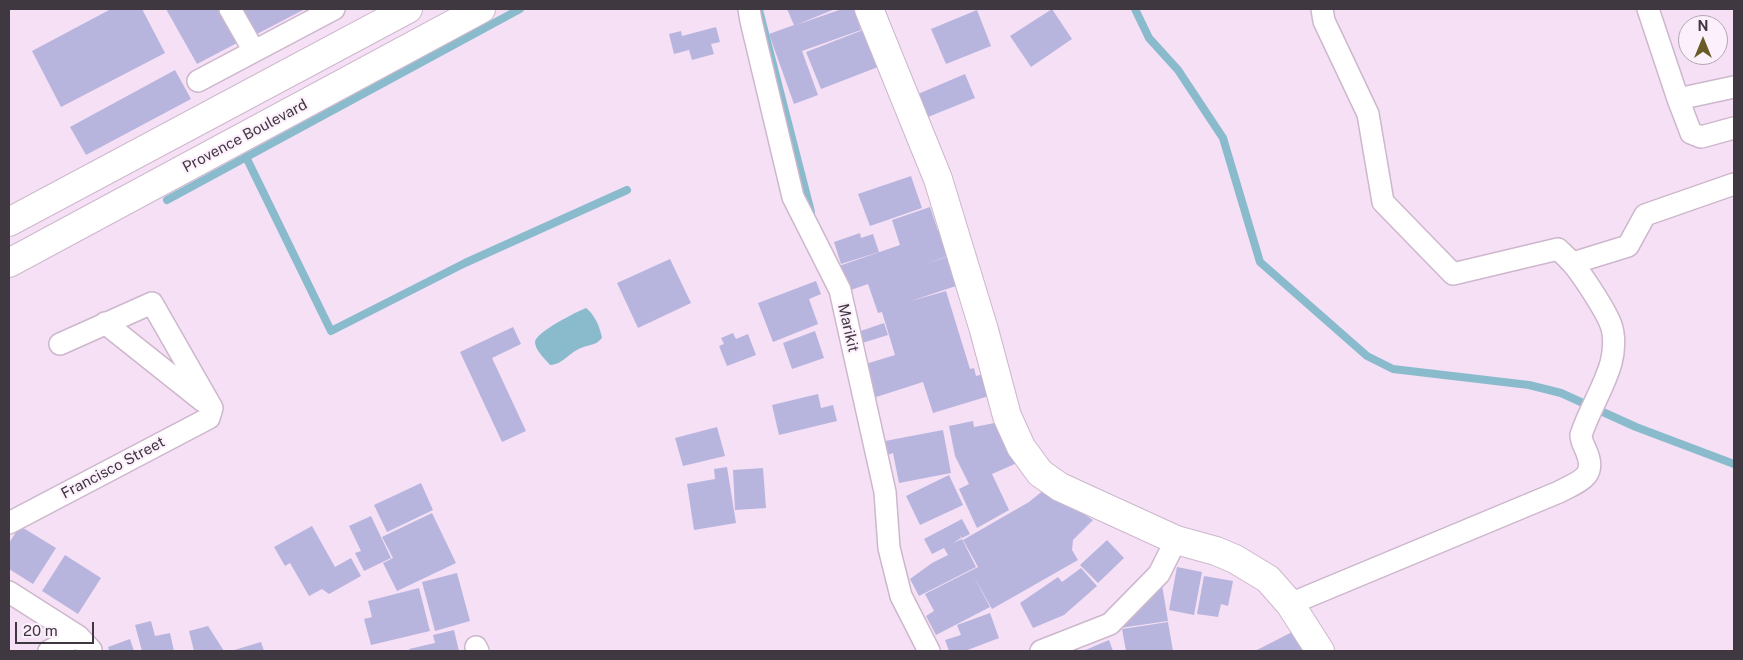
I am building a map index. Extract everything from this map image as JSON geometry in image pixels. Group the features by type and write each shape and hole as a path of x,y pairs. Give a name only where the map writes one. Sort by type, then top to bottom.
{"street":[{"path":"230,9 254,51"},
{"path":"198,81 334,9"},
{"path":"9,222 408,9"},
{"name":"Provence Boulevard","path":"9,263 481,9"},
{"name":"Marikit","path":"749,9 793,197 840,290 885,492 889,548 901,596 929,651"},
{"path":"869,9 938,180 984,330 1007,416 1021,447 1040,473 1060,487 1176,540 1216,551 1235,559 1268,578 1290,604 1320,651"},
{"path":"1290,604 1559,492 1584,478 1589,473 1590,459 1581,440 1581,435 1612,361 1613,338 1611,325 1572,263 1558,250 1453,274 1383,202 1368,114 1324,21 1322,9"},
{"path":"1648,9 1691,133 1701,137 1734,128"},
{"path":"1678,98 1734,86"},
{"path":"1572,263 1628,246 1645,215 1734,184"},
{"path":"60,344 152,303 212,408"},
{"path":"105,324 212,408"},
{"name":"Francisco Street","path":"9,523 209,418 212,408"},
{"path":"1041,651 1110,624 1159,574 1176,540"},
{"path":"9,592 84,643 49,651"}],"water":[{"path":"586,308 597,322 602,338 595,344 577,350 559,363 550,365 537,348 535,342 537,338 557,323"}],"building":[{"path":"111,9 142,9 165,53 61,107 32,51"},
{"path":"166,9 218,9 237,43 197,64"},
{"path":"243,9 305,9 257,34"},
{"path":"787,9 835,9 796,25 842,9 854,9 861,30 802,51 818,95 794,104 769,34 794,25"},
{"path":"1052,9 1072,39 1031,67 1010,36"},
{"path":"977,10 991,46 946,64 931,29"},
{"path":"716,27 720,42 711,44 714,54 692,60 689,50 674,54 669,34 681,31 682,36"},
{"path":"863,30 878,67 821,89 806,52"},
{"path":"175,70 191,99 86,155 70,127"},
{"path":"965,74 975,98 928,117 918,94"},
{"path":"911,176 922,208 870,226 858,194"},
{"path":"930,207 938,231 944,229 953,254 923,265 949,256 959,285 911,301 946,291 970,369 974,368 976,376 983,374 989,396 933,413 923,382 870,399 859,366 895,355 882,312 878,313 868,284 845,292 836,267 900,245 892,220"},
{"path":"860,233 861,238 873,234 879,252 841,264 834,242"},
{"path":"670,259 691,303 638,328 617,283"},
{"path":"816,281 821,294 809,299 818,324 773,342 758,303"},
{"path":"884,323 888,335 856,345 852,334"},
{"path":"513,327 521,344 492,358 526,431 502,442 460,352"},
{"path":"815,331 824,358 792,369 783,343"},
{"path":"733,333 736,339 748,334 756,355 727,366 719,346 724,344 721,338"},
{"path":"818,394 821,408 833,405 837,421 779,435 772,405"},
{"path":"973,421 974,427 1005,421 1017,463 992,474 1009,510 977,528 959,489 969,484 955,456 949,426"},
{"path":"717,427 725,456 683,466 675,438"},
{"path":"943,430 951,473 899,483 893,453 888,455 885,441"},
{"path":"727,467 736,523 694,530 687,484 715,479 714,469"},
{"path":"763,468 766,508 735,510 733,470"},
{"path":"949,475 963,505 920,525 906,496"},
{"path":"421,483 433,510 387,532 374,505"},
{"path":"1045,489 1093,520 1073,540 1072,550 1078,560 992,609 973,575 990,607 936,635 926,616 934,611 925,594 978,567 963,540 1029,502"},
{"path":"432,513 456,563 397,591 383,563 393,558 382,537"},
{"path":"371,516 391,558 364,571 355,553 361,551 349,526"},
{"path":"962,519 970,534 962,538 960,536 961,538 953,543 962,539 976,567 919,596 910,579 932,563 948,555 944,548 932,554 924,539"},
{"path":"20,526 56,548 33,584 9,569 9,543"},
{"path":"312,526 335,567 351,558 361,576 329,594 322,589 309,596 290,563 285,566 274,547"},
{"path":"1107,540 1124,558 1098,583 1080,565"},
{"path":"65,555 101,578 78,614 42,591"},
{"path":"1177,567 1202,572 1194,615 1169,610"},
{"path":"1081,568 1097,586 1064,615 1033,628 1020,603 1058,577 1062,582"},
{"path":"457,573 470,621 435,631 422,582"},
{"path":"1204,576 1233,581 1228,606 1221,604 1218,617 1197,614"},
{"path":"1161,579 1168,621 1120,628"},
{"path":"419,588 430,631 371,645 364,619 372,617 368,601"},
{"path":"990,613 999,638 965,651 949,651 945,640 961,635 957,625"},
{"path":"151,621 155,636 170,633 174,651 142,651 135,625"},
{"path":"1168,622 1173,651 1126,651 1122,629"},
{"path":"208,626 224,651 194,651 189,631"},
{"path":"1298,629 1312,651 1255,651"},
{"path":"454,630 459,651 410,651 409,649 435,643 433,635"},
{"path":"130,639 134,651 109,651 108,647"},
{"path":"1109,640 1113,651 1083,651"},
{"path":"261,642 264,651 231,651"}],"waterway":[{"path":"167,200 520,9"},
{"path":"1135,9 1149,38 1178,70 1223,138 1260,262 1367,356 1393,369 1529,385 1561,393 1636,427 1734,464"},
{"path":"759,10 811,212"},
{"path":"246,157 331,331 465,263 627,190"}]}
